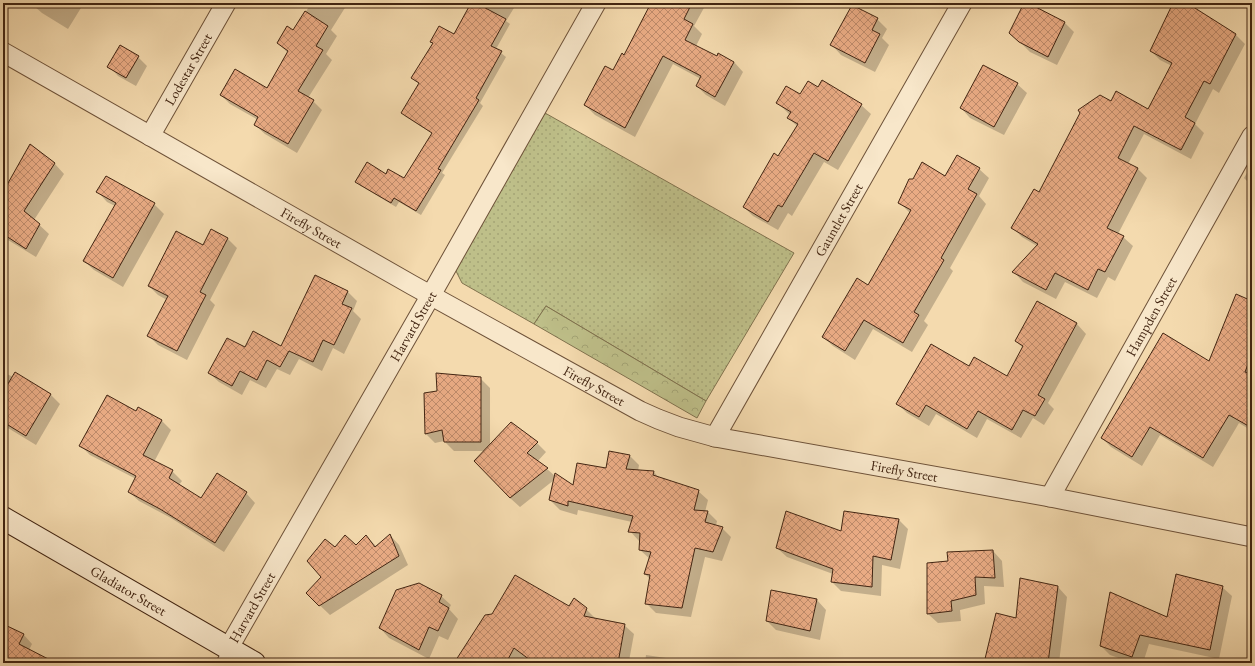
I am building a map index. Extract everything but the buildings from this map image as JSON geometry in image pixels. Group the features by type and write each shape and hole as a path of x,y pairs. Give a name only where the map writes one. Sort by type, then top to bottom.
{"street":[{"name":"Lodestar Street","path":"150,136 226,3"},
{"name":"Harvard Street","path":"224,656 596,3"},
{"name":"Gauntlet Street","path":"715,437 962,3"},
{"name":"Firefly Street","path":"3,52 431,295 640,411 658,419 679,427 715,437 1050,497 1252,537"},
{"name":"Hampden Street","path":"1050,497 1252,136"},
{"name":"Gladiator Street","path":"3,518 224,656 254,663"}],"green space":[{"path":"545,113 794,253 706,401 546,306 534,324 462,283 455,269"},
{"path":"546,306 706,401 697,418 534,324"}]}
